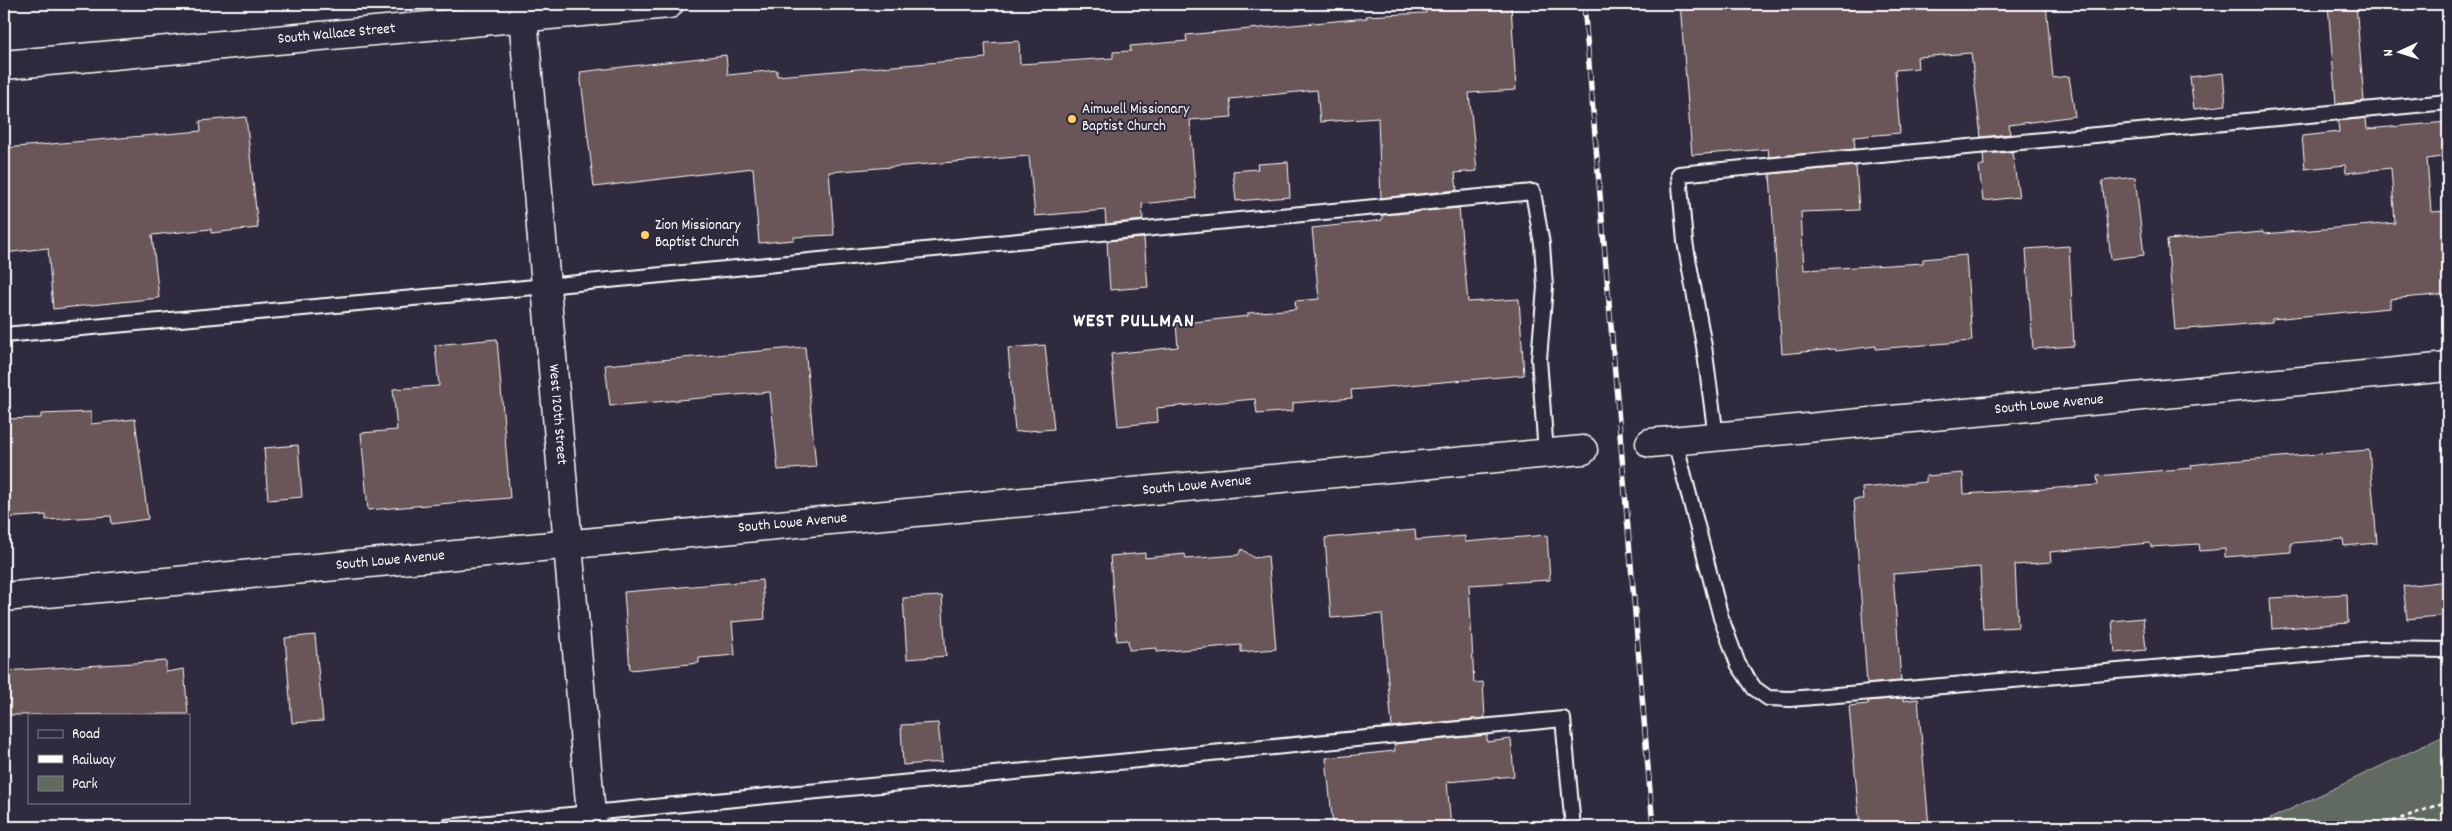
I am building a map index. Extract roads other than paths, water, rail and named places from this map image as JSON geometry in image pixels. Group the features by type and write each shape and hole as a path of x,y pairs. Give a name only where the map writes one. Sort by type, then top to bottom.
{"street":[{"name":"South Wallace Street","path":"4,65 522,10 669,4"},
{"name":"West 120th Street","path":"522,10 591,821"},
{"name":"South Lowe Avenue","path":"1662,442 2448,367"},
{"name":"South Lowe Avenue","path":"4,597 568,546 1583,450"}],"lane":[{"path":"1716,437 1704,346 1685,242 1679,174 2448,102"},
{"path":"4,335 546,286 1533,192 1542,244 1545,287 1539,359 1546,453"},
{"path":"1662,442 1738,664 1754,688 1768,698 1800,698 2375,649 2448,650"},
{"path":"446,827 591,821 1563,719 1573,827"}],"railway":[{"path":"1584,4 1653,827"}],"place":[{"name":"Aimwell Missionary Baptist Church","path":"1072,119"},
{"name":"Zion Missionary Baptist Church","path":"645,235"}],"district":[{"name":"WEST PULLMAN","path":"1134,322"}]}
